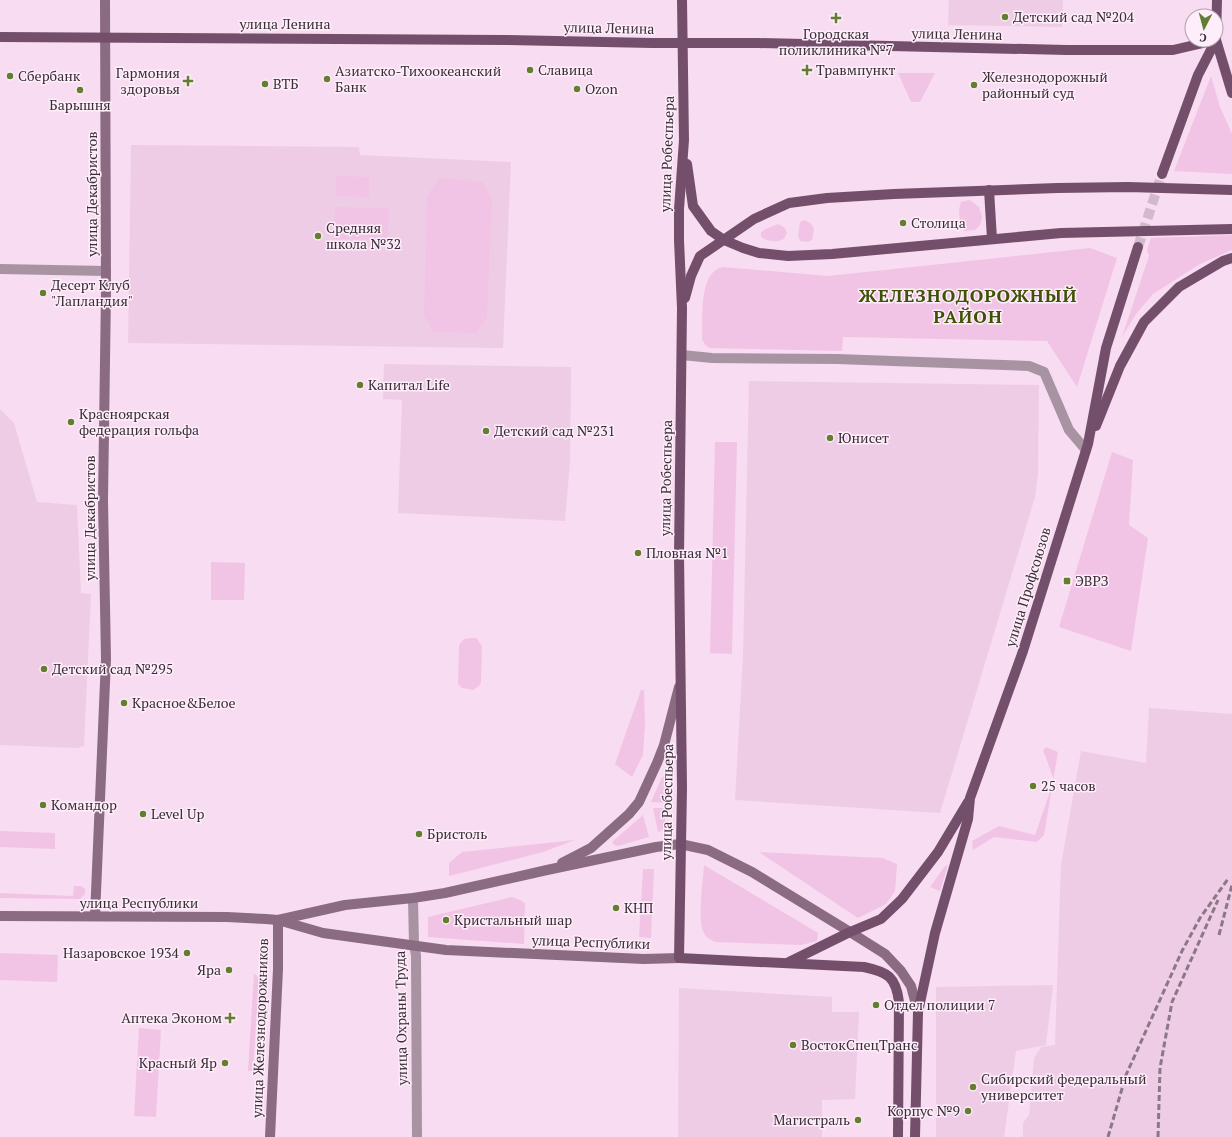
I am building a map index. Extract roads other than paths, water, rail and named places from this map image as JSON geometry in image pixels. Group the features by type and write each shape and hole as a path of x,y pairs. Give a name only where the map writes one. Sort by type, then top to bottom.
{"main road":[{"name":"улица Декабристов","path":"95,916 106,659 103,500 106,271 106,0"},
{"name":"улица Робеспьера","path":"679,958 682,788 679,555 682,308 679,209 684,140 682,0"},
{"name":"улица Ленина","path":"0,38 386,39 682,44 758,43 1067,50 1173,50 1184,47"},
{"path":"1162,174 1198,75 1212,48"},
{"path":"1218,48 1232,93"},
{"path":"684,140 694,206 711,231 724,240 759,253 788,256 832,254 1061,233 1232,229"},
{"path":"682,308 691,276 700,256 754,219 789,203 842,197 1057,188 1128,187 1232,190"},
{"path":"989,190 992,239"},
{"name":"улица Профсоюзов","path":"915,1137 918,1012 935,933 968,819 970,798 1023,651 1087,447 1106,348 1138,247"},
{"path":"1087,447 1120,366 1144,322 1179,287 1228,260"},
{"path":"547,870 591,848 629,814 639,802 664,745 681,681"},
{"path":"787,963 850,932 881,919 902,899 938,852 970,798"},
{"name":"улица Республики","path":"278,920 344,905 445,893 656,847 680,844 708,850 738,865 885,954 901,971 911,986 918,1012"},
{"name":"улица Республики","path":"0,916 227,917 278,920 323,933 446,950 644,959 679,958 864,967 880,970 894,981 897,988 899,1002 898,1137"},
{"name":"улица Железнодорожников","path":"270,1137 278,969 278,920"}],"street":[{"path":"0,269 106,271"},
{"path":"682,355 712,358 837,359 1029,366 1044,372 1070,430 1087,447"},
{"name":"улица Охраны Труда","path":"413,898 414,945 416,955 417,1137"}],"tunnel":[{"path":"1138,247 1162,174"}],"railway":[{"path":"1108,1137 1126,1075 1182,951 1200,918 1228,879"},
{"path":"1219,935 1232,885"},
{"path":"1158,1137 1160,1068 1172,1002 1218,900"}],"place":[{"name":"Детский сад №204","path":"1005,17"},
{"name":"Городская поликлиника №7","path":"836,18"},
{"name":"Славица","path":"530,70"},
{"name":"Травмпункт","path":"807,70"},
{"name":"Сбербанк","path":"10,76"},
{"name":"Азиатско-Тихоокеанский Банк","path":"327,79"},
{"name":"Гармония здоровья","path":"188,81"},
{"name":"ВТБ","path":"265,84"},
{"name":"Железнодорожный районный суд","path":"974,85"},
{"name":"Ozon","path":"577,89"},
{"name":"Барышня","path":"80,90"},
{"name":"Столица","path":"903,223"},
{"name":"Средняя школа №32","path":"318,236"},
{"name":"Десерт Клуб \"Лапландия\"","path":"43,293"},
{"name":"Капитал Life","path":"360,385"},
{"name":"Красноярская федерация гольфа","path":"71,422"},
{"name":"Детский сад №231","path":"486,431"},
{"name":"Юнисет","path":"830,438"},
{"name":"Пловная №1","path":"638,553"},
{"name":"ЭВРЗ","path":"1067,581"},
{"name":"Детский сад №295","path":"44,669"},
{"name":"Красное&Белое","path":"124,703"},
{"name":"25 часов","path":"1033,786"},
{"name":"Командор","path":"43,805"},
{"name":"Level Up","path":"143,814"},
{"name":"Бристоль","path":"419,834"},
{"name":"КНП","path":"616,908"},
{"name":"Кристальный шар","path":"446,920"},
{"name":"Назаровское 1934","path":"187,953"},
{"name":"Яра","path":"229,970"},
{"name":"Отдел полиции 7","path":"876,1005"},
{"name":"Аптека Эконом","path":"230,1018"},
{"name":"ВостокСпецТранс","path":"793,1045"},
{"name":"Красный Яр","path":"225,1063"},
{"name":"Сибирский федеральный университет","path":"973,1087"},
{"name":"Корпус №9","path":"968,1111"},
{"name":"Магистраль","path":"858,1120"}],"district":[{"name":"ЖЕЛЕЗНОДОРОЖНЫЙ РАЙОН","path":"968,306"}]}
